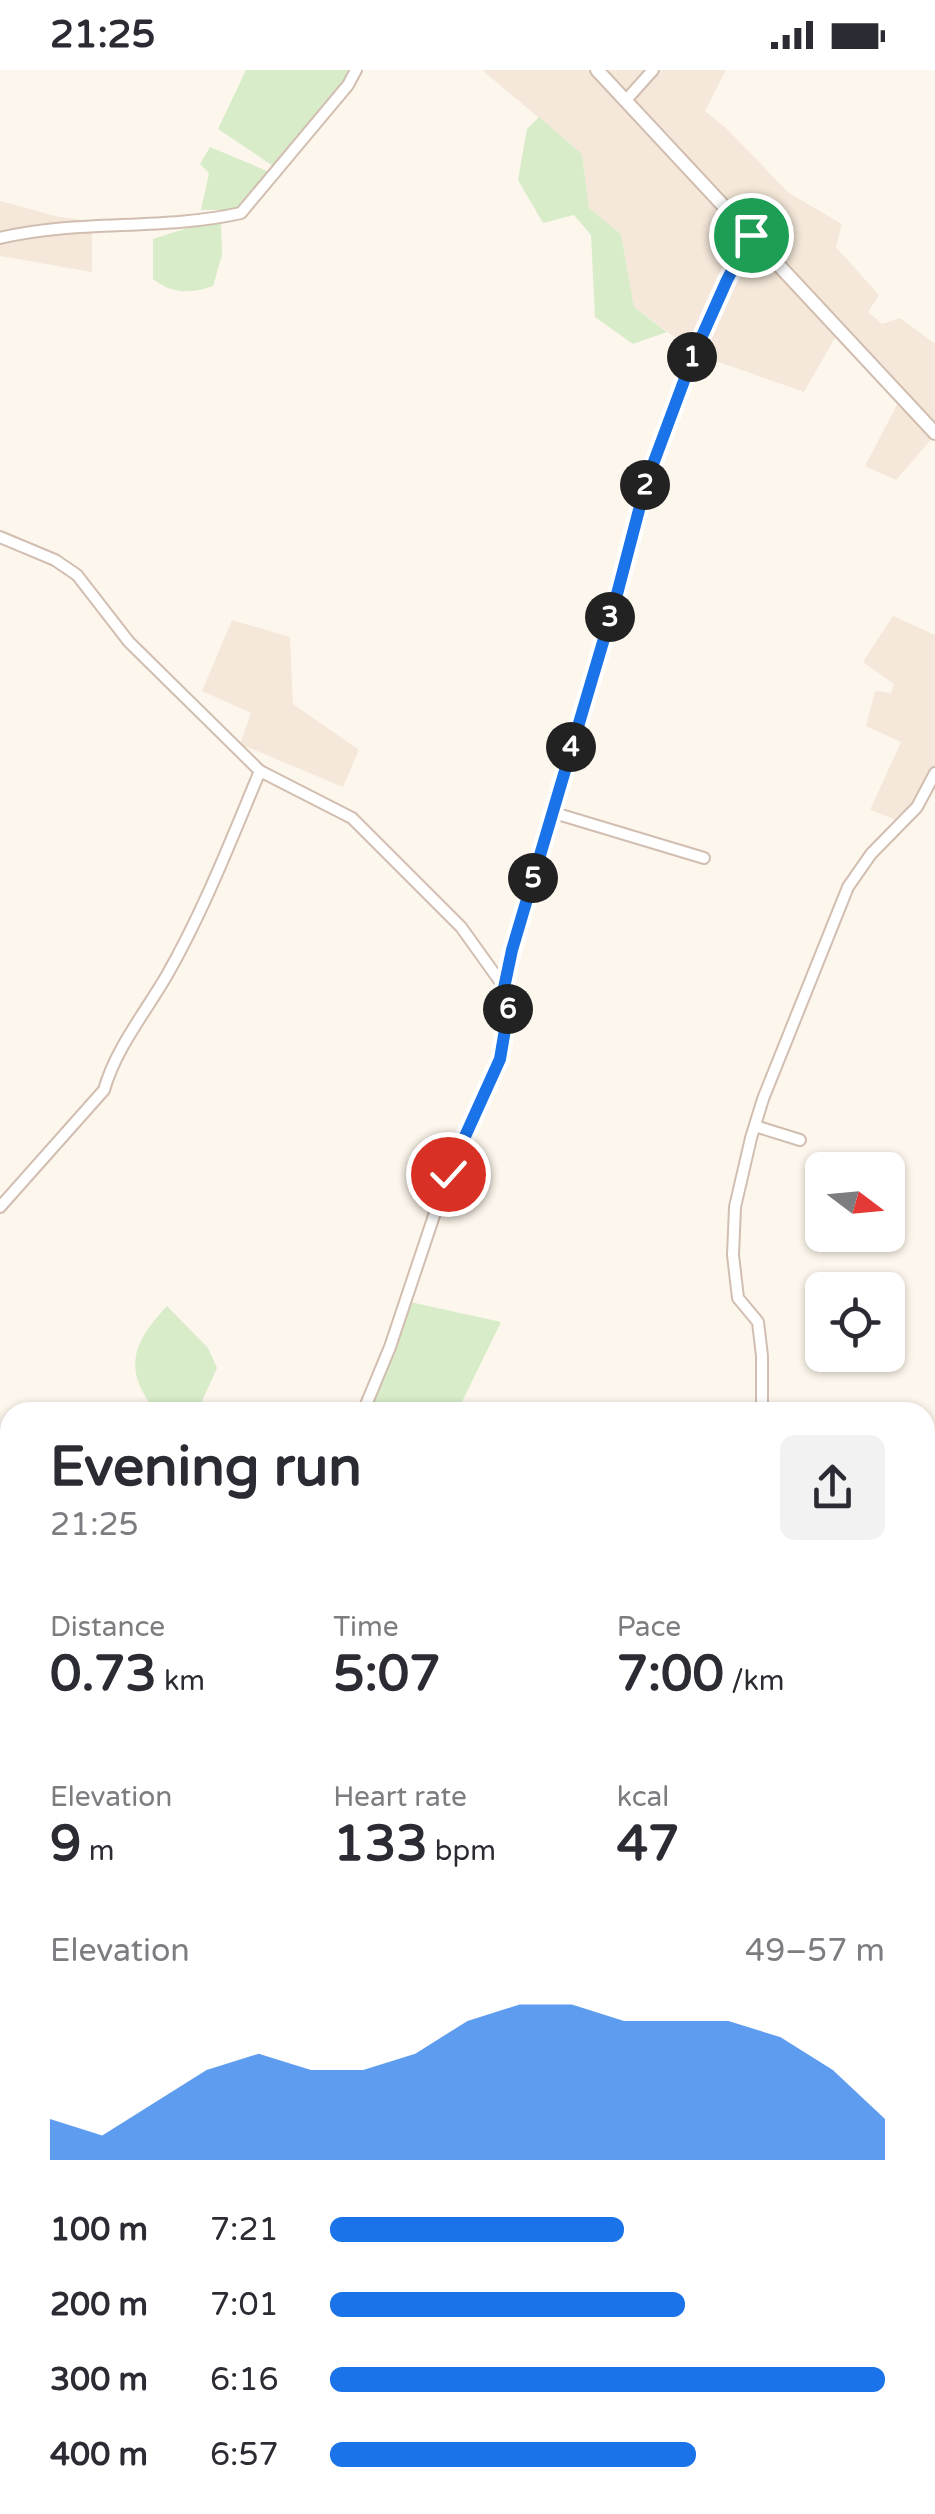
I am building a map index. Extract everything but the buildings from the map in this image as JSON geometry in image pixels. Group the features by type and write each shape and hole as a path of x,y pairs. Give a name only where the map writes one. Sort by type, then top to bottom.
{"street":[{"path":"0,238 42,228 134,226 241,213 348,86 356,70"},
{"path":"597,70 935,433"},
{"path":"628,100 653,70"},
{"path":"504,988 646,483 687,371 751,235"},
{"path":"0,537 55,560 77,575 129,642 260,771 352,818 461,927 510,1000 500,1059 448,1174 390,1347 367,1402"},
{"path":"0,1207 104,1090 110,1069 199,915 260,771"},
{"path":"762,1402 758,1322 738,1298 732,1256 735,1207 755,1126 848,888 871,854 917,808 935,773"},
{"path":"551,812 704,858"},
{"path":"755,1126 800,1140"}],"shaded area":[{"path":"482,70 726,70 705,111 789,193 842,224 836,247 879,295 868,312 882,324 900,318 935,344 935,435 896,480 865,466 901,397 840,329 804,392 699,355 634,307 621,234 589,208 582,154"},
{"path":"0,201 59,217 92,221 92,272 0,256"},
{"path":"893,616 935,635 935,773 899,821 870,810 901,742 866,726 875,691 891,693 894,684 863,662"},
{"path":"232,620 290,637 293,704 359,750 343,787 240,744 251,713 202,691"}],"green space":[{"path":"246,70 352,70 345,84 273,166 218,129"},
{"path":"539,117 582,154 589,208 621,234 634,307 667,332 633,344 595,317 591,235 574,215 543,223 518,180 527,129"},
{"path":"210,147 267,171 240,210 201,210 209,173 200,164"},
{"path":"206,222 221,223 222,255 213,286 182,291 153,279 153,239"},
{"path":"410,1302 501,1322 462,1402 373,1402"},
{"path":"167,1306 208,1348 217,1368 202,1402 149,1402 139,1384 135,1362 146,1332"}],"route":[{"path":"448,1174 500,1059 510,1000 504,988 512,950 646,483 680,387 751,235"}]}
